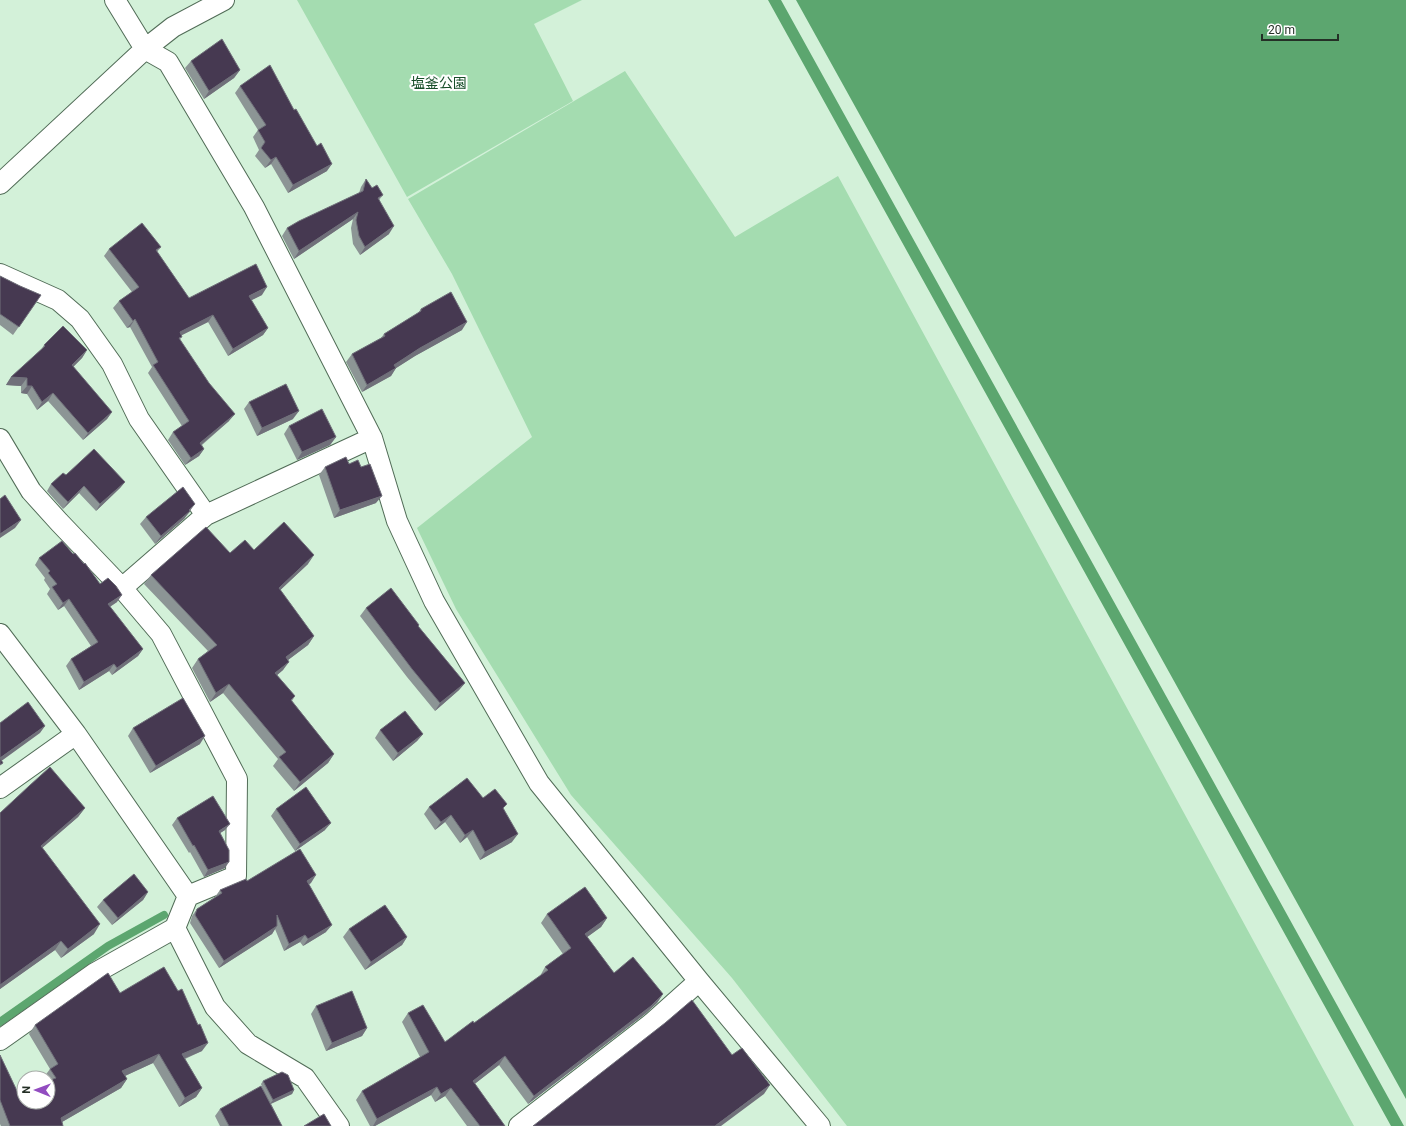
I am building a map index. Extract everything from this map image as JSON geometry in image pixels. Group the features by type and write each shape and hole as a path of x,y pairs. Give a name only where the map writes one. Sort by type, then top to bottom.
{"street":[{"path":"115,0 145,49 168,62 250,200 372,438 397,521 434,601 539,783 699,981 820,1126"},
{"path":"0,184 145,49 173,27 224,0"},
{"path":"0,274 58,300 80,319 112,364 139,419 206,516"},
{"path":"122,588 206,516 372,438"},
{"path":"0,439 31,491 122,588 161,634 237,779 236,876 188,896 175,928 95,973 0,1040"},
{"path":"0,634 76,734 188,896"},
{"path":"0,788 76,734"},
{"path":"175,928 215,1007 248,1044 305,1078 339,1126"},
{"path":"519,1126 652,1023 699,981"}],"green space":[{"name":"塩釜公園","path":"297,0 582,0 534,24 573,101 407,197"},
{"path":"625,71 735,237 838,176 1354,1126 847,1126 732,978 571,795 456,609 417,528 532,437 452,274 408,199"}],"shaded area":[{"path":"768,0 781,0 1404,1126 1391,1126"},
{"path":"796,0 1406,0 1406,1099"}],"building":[{"path":"222,39 240,70 209,91 191,61"},
{"path":"270,65 294,110 296,109 317,146 321,143 332,164 293,185 276,157 271,160 261,148 265,142 258,130 266,125 240,86"},
{"path":"366,179 372,188 377,185 383,195 378,198 394,226 365,247 359,236 356,220 358,212 299,251 287,228 363,191"},
{"path":"142,223 161,247 156,250 189,298 256,264 267,287 249,296 268,328 233,349 213,315 180,332 182,337 179,338 209,383 235,414 200,443 204,449 191,458 173,432 189,421 153,365 158,362 135,319 133,321 119,301 139,287 109,249"},
{"path":"0,276 41,295 19,327 0,314"},
{"path":"451,292 467,322 420,348 394,365 396,368 367,385 352,354 385,336 384,334 421,311 421,309"},
{"path":"63,326 87,350 72,365 112,412 88,433 53,393 42,402 32,386 27,386 27,378 11,377 45,346 44,345"},
{"path":"286,384 299,411 262,428 249,402"},
{"path":"322,409 336,437 302,452 289,426"},
{"path":"94,449 125,482 100,504 84,486 68,502 51,484 63,473 66,475"},
{"path":"346,457 349,464 358,460 361,467 370,464 382,496 340,510 325,467"},
{"path":"183,487 195,504 189,510 190,511 161,536 146,517"},
{"path":"5,495 21,520 0,534 0,499"},
{"path":"284,522 314,555 279,588 314,636 286,657 289,662 275,673 295,696 291,700 334,754 300,782 279,757 286,752 229,684 216,693 198,659 217,645 151,575 206,527 230,553 245,540 254,550"},
{"path":"62,541 73,554 75,553 84,564 85,563 100,584 108,578 116,586 122,595 108,604 143,649 117,668 114,664 84,682 71,659 98,642 69,599 63,603 52,587 57,584 48,573 50,571 39,558"},
{"path":"391,588 419,625 418,626 465,683 440,703 366,608"},
{"path":"183,698 205,736 156,766 133,728"},
{"path":"28,702 45,726 0,758 0,723"},
{"path":"405,711 423,734 398,753 380,730"},
{"path":"0,758 3,763 0,765"},
{"path":"50,767 85,808 41,846 100,924 68,949 61,941 0,985 0,813"},
{"path":"467,778 483,798 495,789 507,804 503,808 518,834 485,852 473,830 465,835 451,815 441,822 429,807"},
{"path":"306,787 331,823 300,844 276,809"},
{"path":"213,796 230,824 219,831 229,850 229,862 208,870 177,818"},
{"path":"300,849 316,875 307,881 332,925 308,939 305,935 289,944 277,915 277,926 224,961 195,915 197,909 222,893 220,890 246,879 247,881"},
{"path":"134,874 148,892 118,918 103,900"},
{"path":"585,887 607,918 585,934 614,973 633,957 663,994 651,1006 534,1096 505,1056 473,1081 505,1126 480,1126 451,1088 441,1094 437,1087 377,1119 362,1091 429,1052 408,1013 423,1005 445,1042 473,1021 474,1023 548,970 545,967 571,948 547,914"},
{"path":"385,905 407,937 371,962 349,929"},
{"path":"164,967 178,991 182,989 198,1025 200,1024 208,1043 182,1054 202,1088 185,1098 159,1054 122,1071 127,1079 61,1118 63,1126 10,1126 0,1100 0,1055 16,1089 16,1110 56,1110 56,1070 50,1069 58,1064 35,1025 108,973 120,993"},
{"path":"352,991 367,1028 332,1043 316,1006"},
{"path":"692,1000 732,1055 742,1048 770,1085 715,1126 533,1126 665,1023"},
{"path":"282,1072 288,1075 294,1090 273,1100 263,1081"},
{"path":"261,1086 282,1126 229,1126 220,1109"},
{"path":"324,1114 331,1126 304,1126"}],"waterway":[{"path":"0,1022 108,946 164,915"}]}
